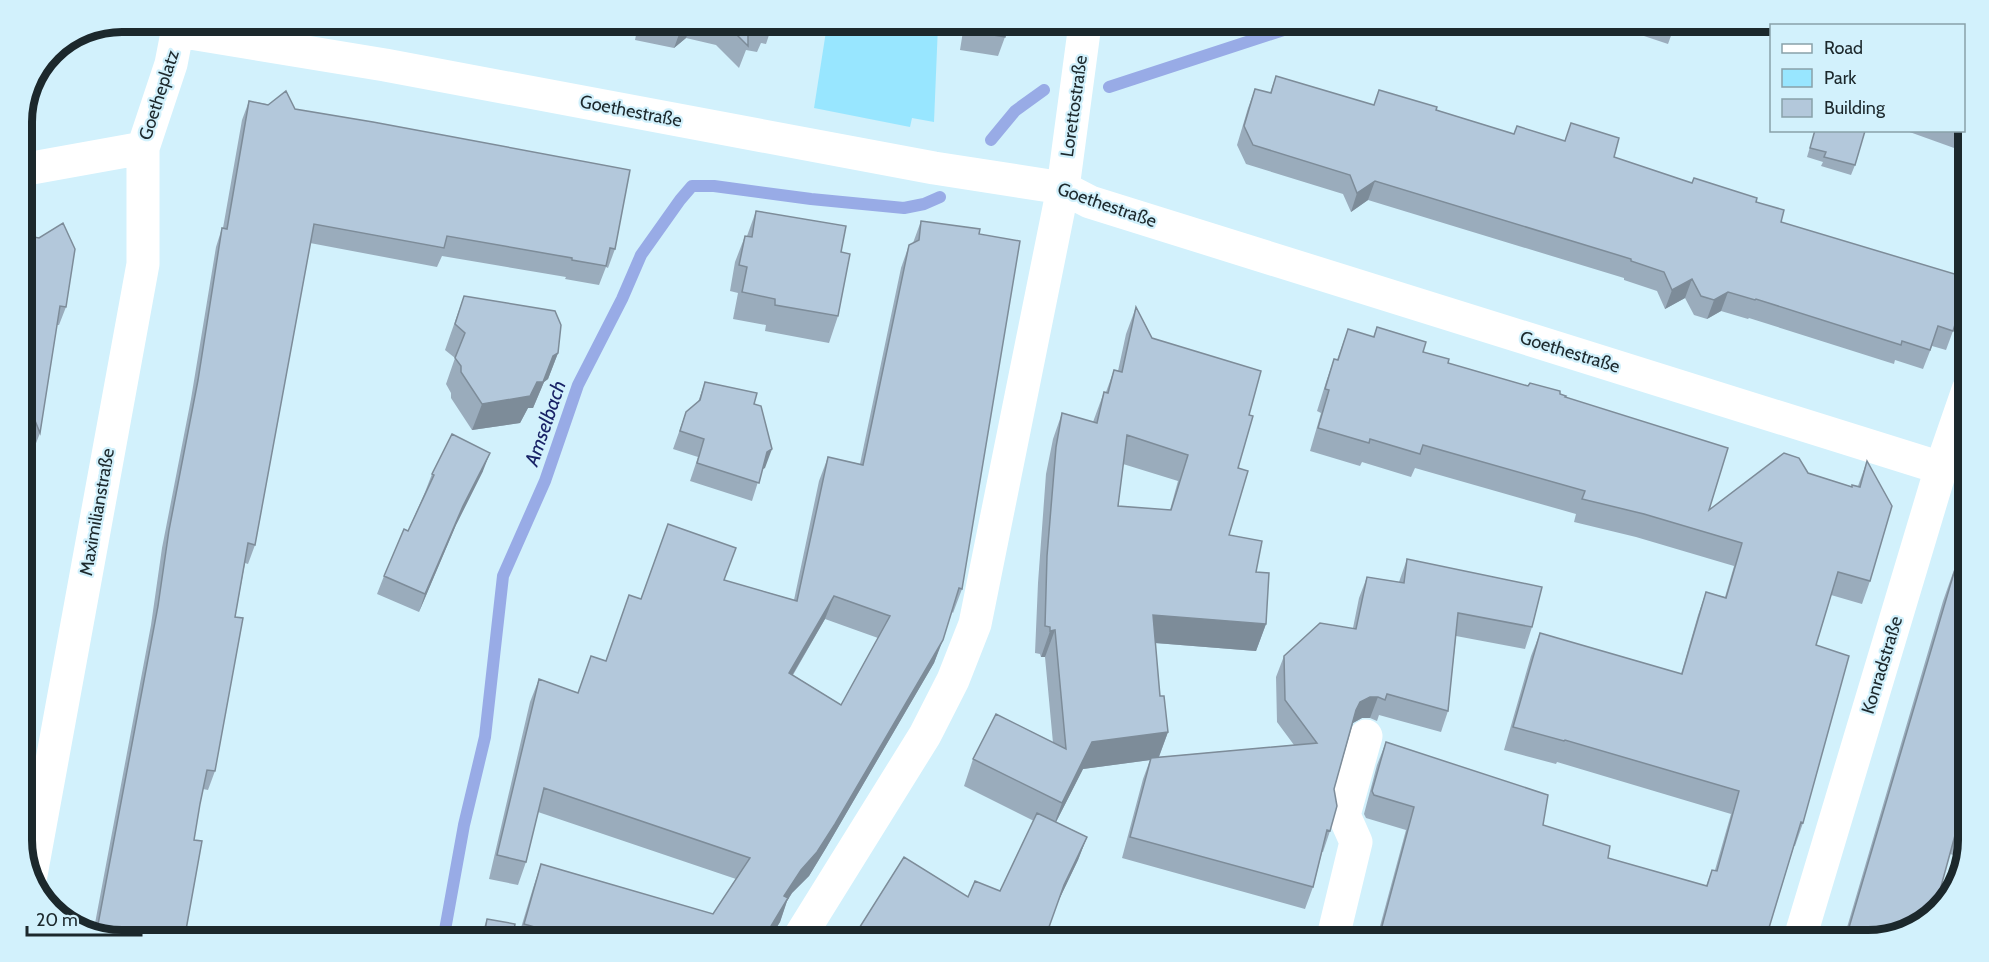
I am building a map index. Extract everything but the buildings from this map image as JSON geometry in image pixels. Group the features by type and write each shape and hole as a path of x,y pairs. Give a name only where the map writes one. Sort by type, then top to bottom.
{"street":[{"name":"Goetheplatz","path":"32,168 143,148 171,64 178,32"},
{"name":"Goethestraße","path":"190,32 385,65 934,168 1063,188 1090,201 1941,468"},
{"name":"Lorettostraße","path":"803,931 925,735 953,680 975,624 1063,188 1084,32"},
{"name":"Maximilianstraße","path":"34,860 143,264 143,148"},
{"name":"Konradstraße","path":"1802,931 1941,468 1957,421"},
{"path":"1334,931 1356,842 1344,815 1365,736"}],"green space":[{"path":"826,32 938,32 934,122 912,118 910,127 814,108"}],"waterway":[{"name":"Amselbach","path":"1109,87 1277,32"},
{"name":"Amselbach","path":"991,140 1015,111 1044,90"},
{"name":"Amselbach","path":"445,931 464,825 485,737 503,576 545,481 578,385 622,299 641,255 692,186 714,186 904,208 924,204 940,197"}]}
